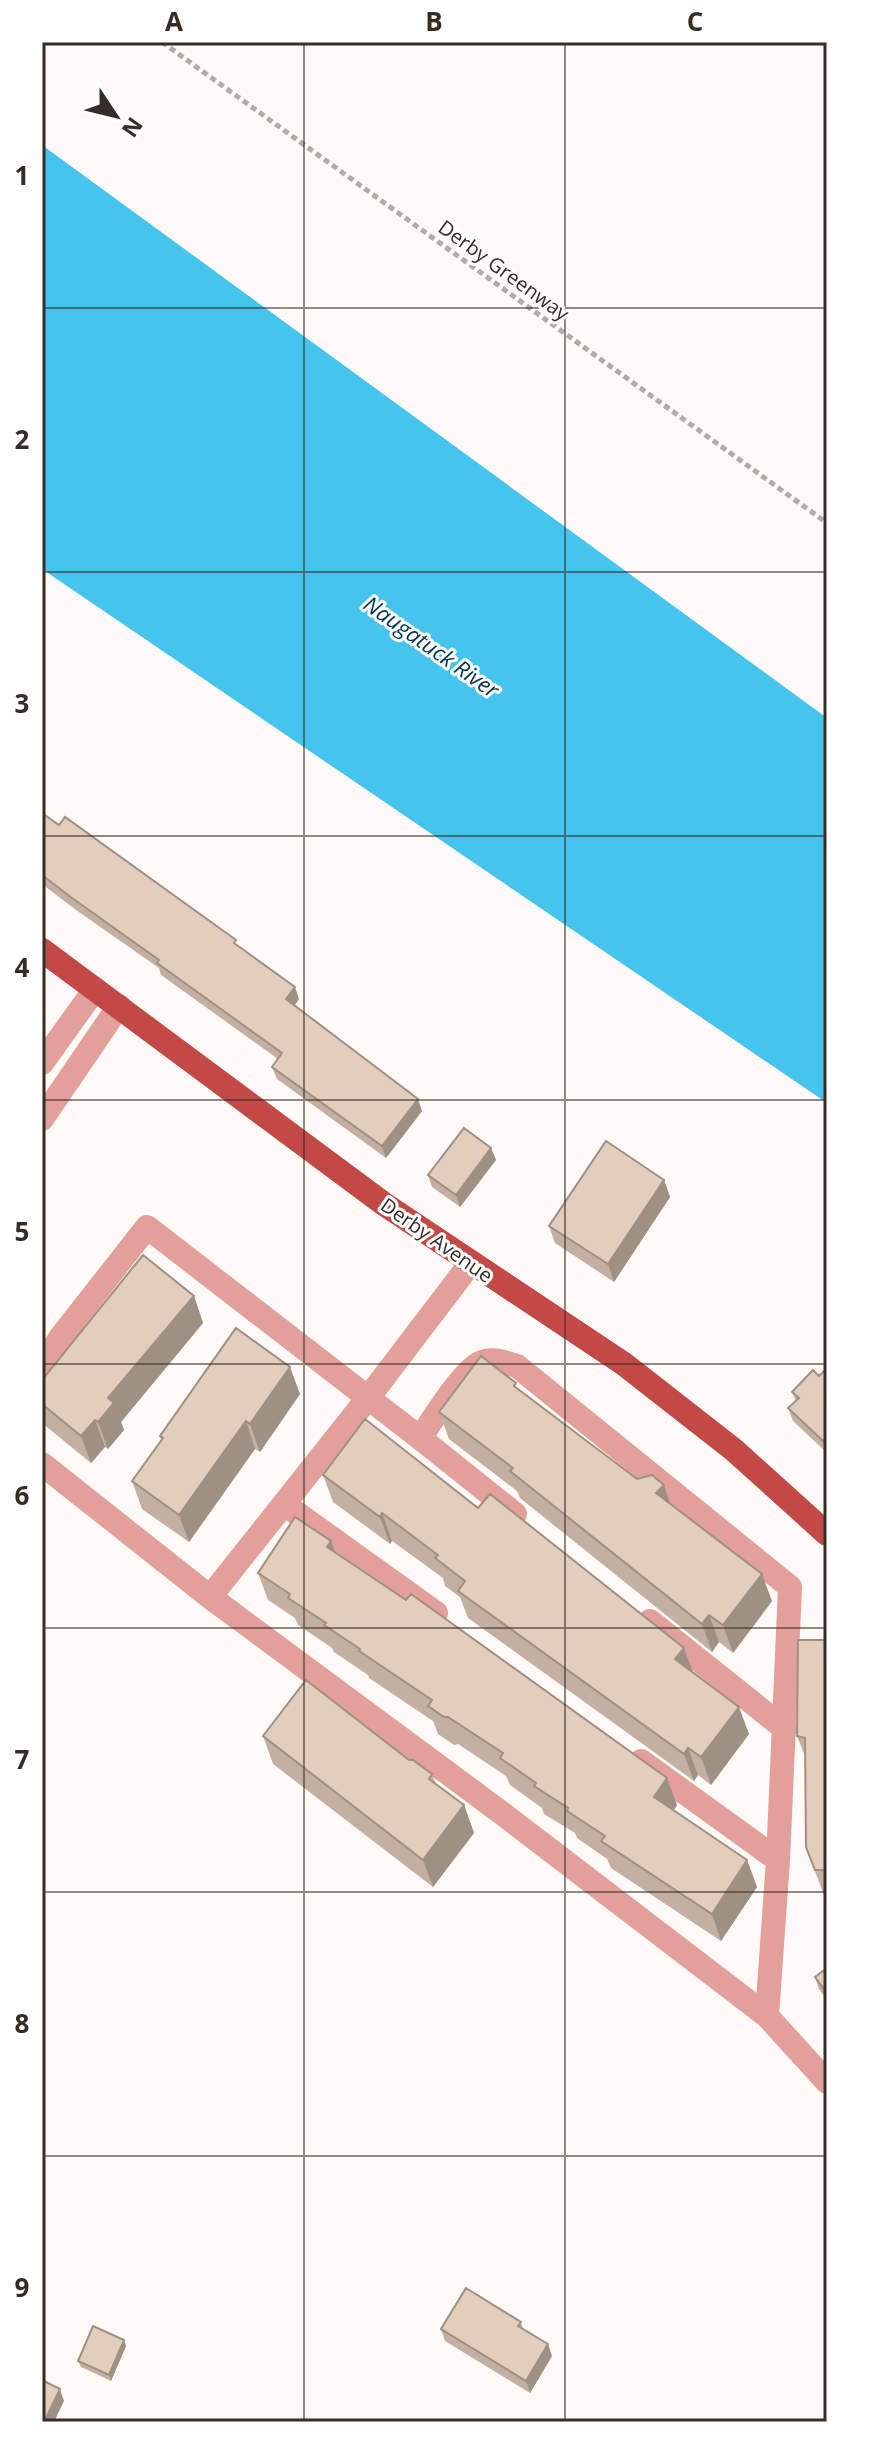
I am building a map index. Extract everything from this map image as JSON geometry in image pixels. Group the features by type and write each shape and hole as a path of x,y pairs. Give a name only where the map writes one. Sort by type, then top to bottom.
{"main road":[{"name":"Derby Avenue","path":"42,950 384,1204 624,1364 734,1450 827,1534"}],"lane":[{"path":"42,1063 95,989"},
{"path":"42,1119 119,1006"},
{"path":"42,1367 60,1338 147,1227 529,1525"},
{"path":"210,1597 470,1264"},
{"path":"420,1438 465,1375 480,1363 498,1360 517,1366 790,1587 778,1860 767,2016"},
{"path":"42,1464 210,1597 499,1811 767,2016 827,2082"},
{"path":"284,1504 449,1622"},
{"path":"627,1603 785,1729"},
{"path":"626,1750 778,1860"}],"path":[{"name":"Derby Greenway","path":"162,42 827,523"}],"water":[{"name":"Naugatuck River","path":"42,145 827,718 827,1103 42,569"}],"building":[{"path":"42,813 59,825 65,817 236,940 234,943 295,987 286,999 418,1099 382,1146 272,1067 282,1053 42,875"},
{"path":"464,1128 491,1148 456,1195 428,1175"},
{"path":"606,1141 664,1180 608,1264 549,1226"},
{"path":"143,1255 194,1296 108,1398 114,1403 81,1436 42,1404 42,1380"},
{"path":"236,1328 290,1367 250,1424 246,1421 179,1515 132,1481"},
{"path":"481,1356 516,1383 514,1386 637,1479 652,1475 664,1485 656,1493 762,1574 723,1625 709,1615 702,1624 510,1471 513,1468 439,1412"},
{"path":"826,1369 827,1437 823,1441 788,1408 799,1398 792,1392 813,1370 819,1376"},
{"path":"365,1419 478,1508 490,1494 684,1648 675,1659 739,1707 701,1757 688,1748 684,1754 458,1591 465,1581 435,1558 438,1555 382,1513 380,1517 323,1475"},
{"path":"295,1517 331,1541 327,1547 406,1600 411,1594 667,1778 654,1797 747,1860 712,1914 601,1841 605,1836 534,1786 536,1783 500,1758 503,1753 428,1706 432,1700 359,1651 324,1625 326,1623 288,1598 290,1594 258,1573"},
{"path":"798,1640 827,1640 827,1870 815,1870 806,1847 805,1738 797,1736"},
{"path":"306,1680 409,1760 432,1774 429,1779 464,1805 423,1860 263,1736"},
{"path":"827,1968 827,1993 815,1977"},
{"path":"466,2288 521,2322 518,2326 548,2344 526,2381 441,2329"},
{"path":"93,2326 124,2340 109,2375 78,2361"},
{"path":"42,2380 60,2389 44,2422 42,2422"}]}
